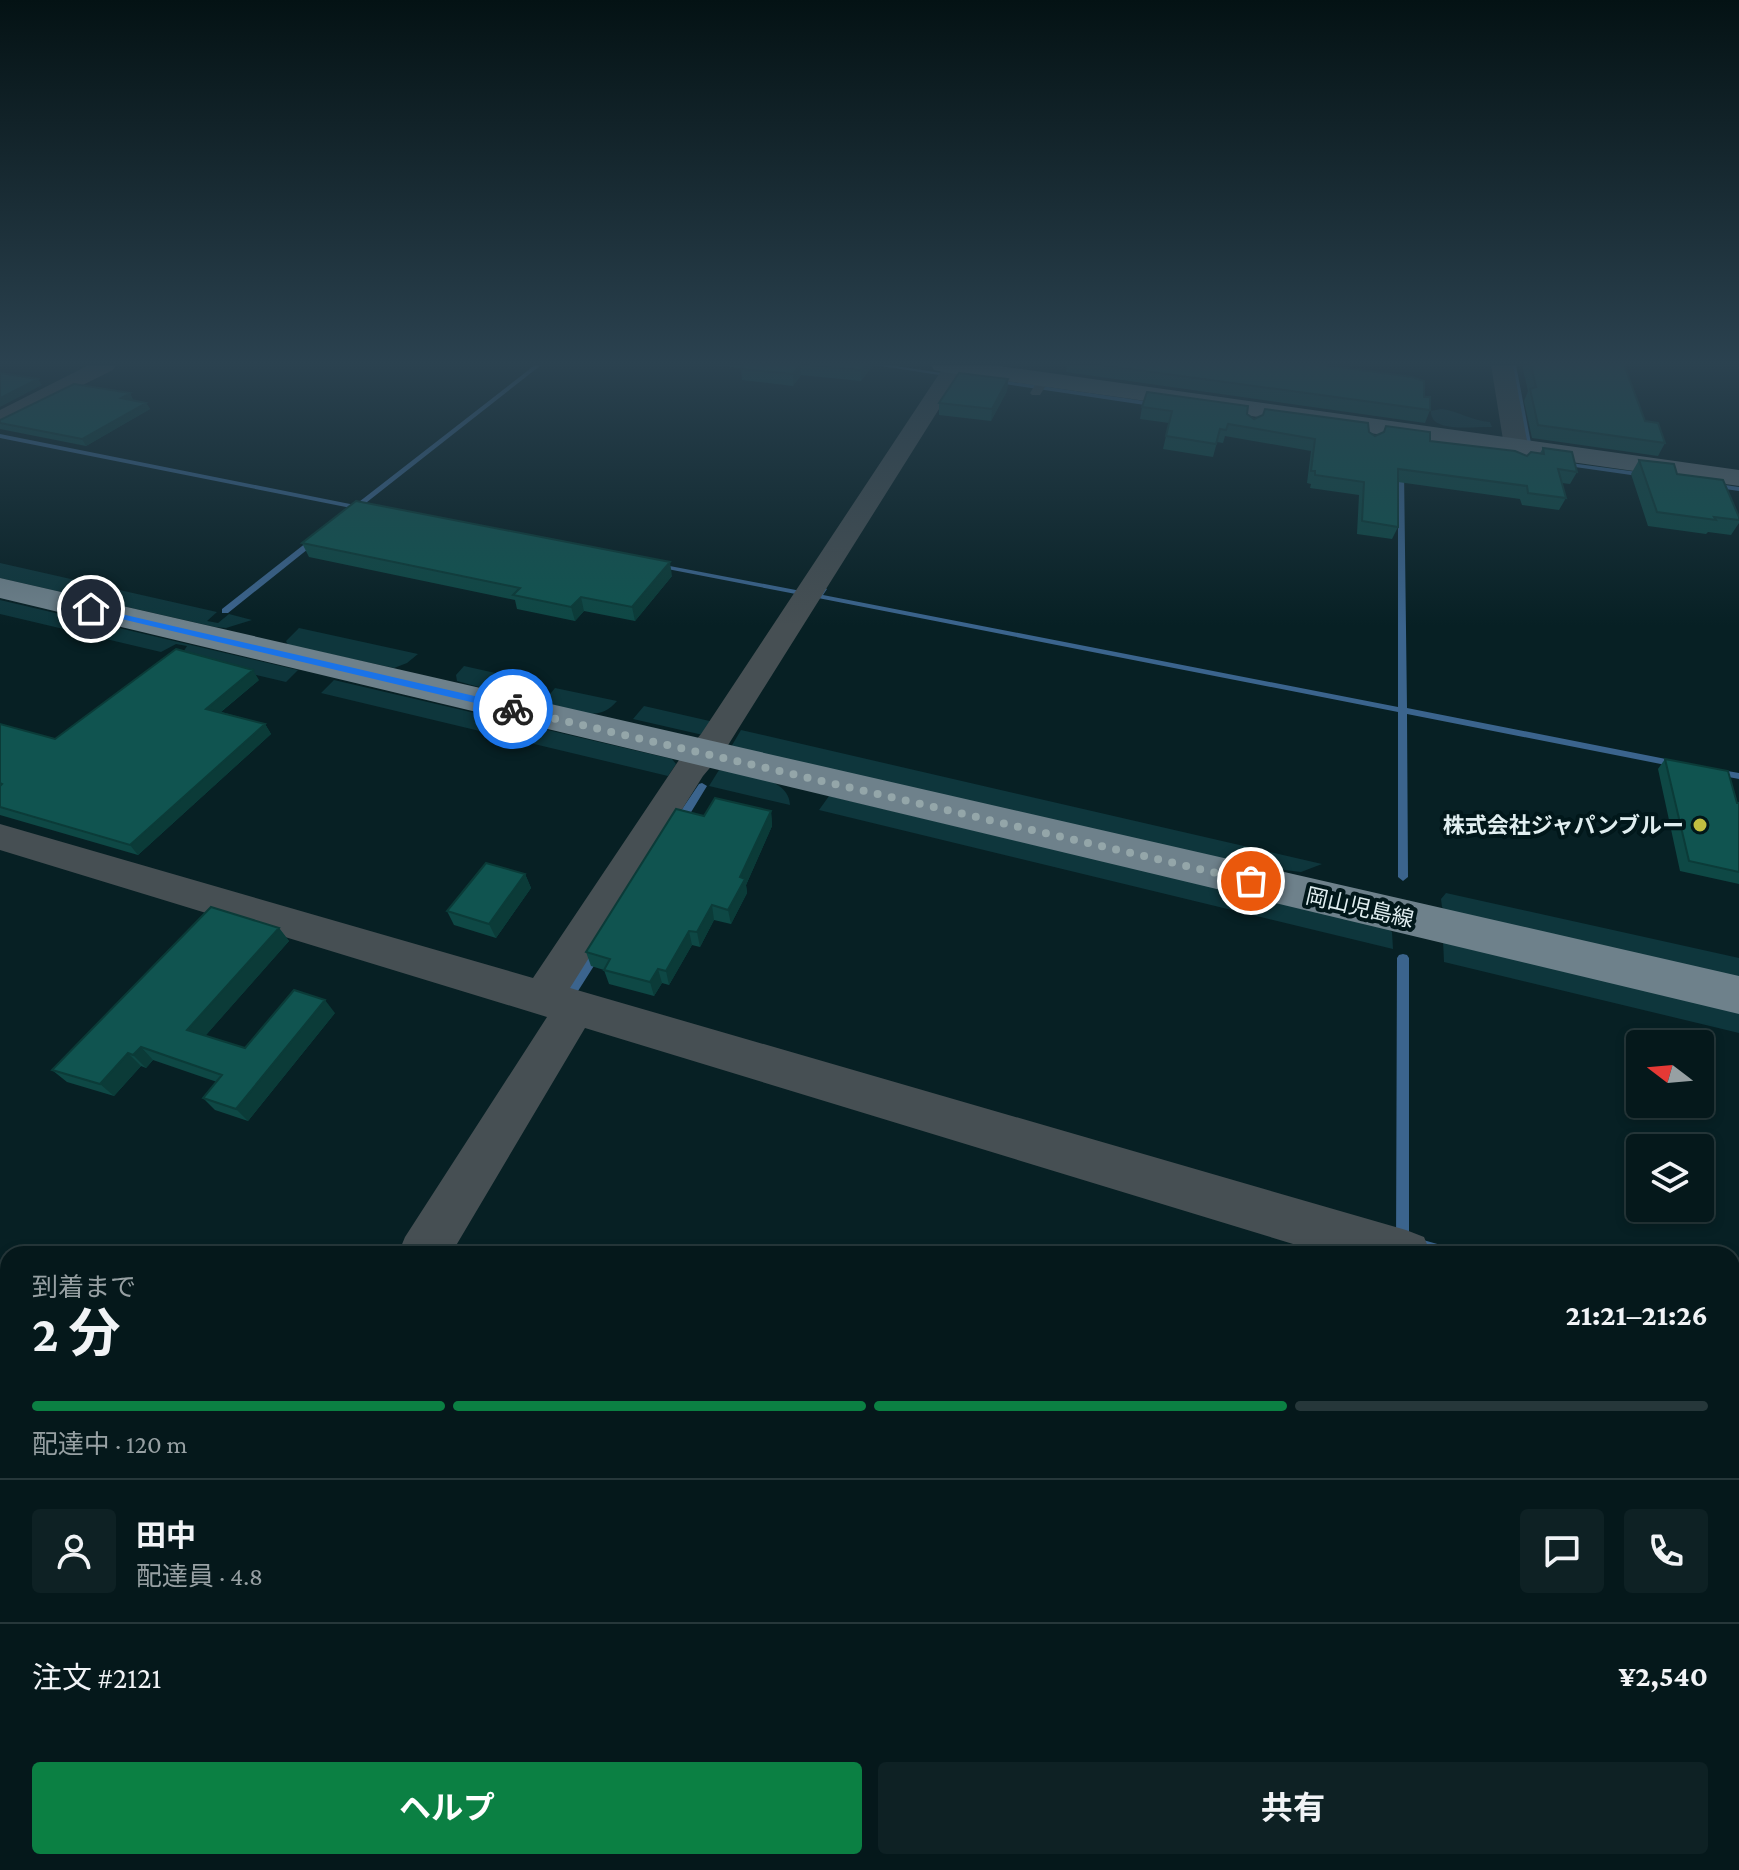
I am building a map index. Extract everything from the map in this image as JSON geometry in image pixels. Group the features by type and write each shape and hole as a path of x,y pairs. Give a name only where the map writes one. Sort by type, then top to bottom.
{"main road":[{"name":"岡山児島線","path":"0,588 1739,995"}],"street":[{"path":"427,1246 559,1003 702,753 713,742 897,452"},
{"path":"1505,452 1739,478"},
{"path":"0,837 1379,1246"}],"shaded area":[{"path":"0,563 217,612 207,621 218,623 229,614 252,620 226,628 215,627 0,578"},
{"path":"0,600 298,670 286,682 180,657 187,646 176,644 161,652 0,614"},
{"path":"299,628 418,654 394,668 288,645 286,641"},
{"path":"464,666 527,680 512,696 457,681 456,675"},
{"path":"334,680 672,759 676,764 668,776 321,693"},
{"path":"555,688 617,701 602,712 577,712 549,704 546,699"},
{"path":"644,706 714,722 703,735 633,719"},
{"path":"741,730 1322,864 1301,872 1235,864 731,747"},
{"path":"719,770 773,782 788,795 790,805 709,786"},
{"path":"829,796 1387,928 1392,932 1393,949 819,810"},
{"path":"1446,893 1739,958 1739,977 1448,913 1442,907 1441,899"},
{"path":"1443,940 1739,1011 1739,1033 1444,962"}],"building":[{"path":"1313,452 1518,452 1527,456 1531,452 1572,452 1577,472 1558,469 1566,498 1528,493 1527,486 1398,469 1398,527 1362,521 1364,482 1315,475 1315,471 1311,471"},
{"path":"1639,460 1674,464 1677,474 1723,480 1739,520 1657,512"},
{"path":"356,501 670,562 632,607 581,597 571,607 513,595 520,588 302,543"},
{"path":"176,649 253,670 206,709 265,724 130,845 0,807 0,724 55,739"},
{"name":"株式会社ジャパンブルー","path":"1665,759 1728,771 1739,803 1739,872 1689,861"},
{"path":"715,798 771,811 740,877 745,879 728,910 712,905 697,932 689,931 666,971 658,969 650,982 604,970 610,959 586,952 676,809 704,816"},
{"path":"486,863 525,874 489,924 447,911"},
{"path":"211,907 279,928 187,1030 245,1048 294,990 325,1000 236,1109 203,1098 222,1075 141,1047 133,1055 128,1053 100,1084 52,1070"}],"waterway":[{"path":"81,452 356,507"},
{"path":"356,507 427,452"},
{"path":"1563,464 1645,475"},
{"path":"1401,470 1402,710"},
{"path":"1714,485 1739,489"},
{"path":"353,510 356,507"},
{"path":"356,507 365,509"},
{"path":"225,611 314,541"},
{"path":"657,565 801,593"},
{"path":"823,589 818,596 1402,710"},
{"path":"1402,710 1676,764"},
{"path":"1402,710 1403,877"},
{"path":"1716,772 1739,776"},
{"path":"678,824 702,786"},
{"path":"577,995 570,994 598,950"},
{"path":"1402,1240 1403,958"},
{"path":"1403,1246 1403,1241 1420,1246"}],"way so far":[{"path":"513,709 1251,881"}],"place":[{"name":"株式会社ジャパンブルー","path":"1700,825"}],"route":[{"path":"91,609 513,709"}]}
